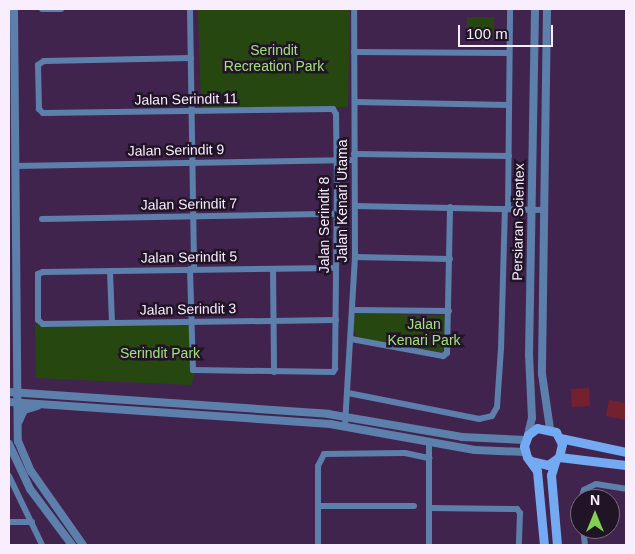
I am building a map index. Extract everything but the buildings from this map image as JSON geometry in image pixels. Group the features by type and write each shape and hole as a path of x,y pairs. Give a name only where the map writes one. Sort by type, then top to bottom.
{"main road":[{"path":"544,545 538,477 525,452 526,438 537,428 550,429 560,438 626,452"},
{"path":"557,545 551,476 557,459 560,438"},
{"path":"531,461 542,466 557,459 626,465"}],"street":[{"path":"14,9 12,132 16,166 13,402 18,426 18,441 32,471 83,545"},
{"path":"42,9 61,9"},
{"path":"190,9 194,216 192,321 193,367 196,372 274,372 273,269"},
{"name":"Jalan Kenari Utama","path":"344,425 348,393 355,257 354,9"},
{"path":"348,393 488,419 497,407 509,156 510,9"},
{"name":"Persiaran Scientex","path":"526,438 532,418 529,355 535,9"},
{"name":"Persiaran Scientex","path":"547,9 542,374 550,429"},
{"path":"354,52 509,53"},
{"name":"Jalan Serindit 11","path":"191,58 41,62 40,112 333,109"},
{"path":"355,102 510,105"},
{"name":"Jalan Serindit 8","path":"274,372 333,372 338,214 336,114 333,109"},
{"name":"Jalan Serindit 9","path":"16,166 336,160 354,157 509,156"},
{"path":"354,206 544,210"},
{"path":"351,339 443,356 447,353 450,207"},
{"name":"Jalan Serindit 7","path":"42,219 338,214"},
{"path":"355,257 450,259"},
{"name":"Jalan Serindit 5","path":"40,323 38,274 43,272 336,268"},
{"path":"110,270 112,322"},
{"path":"353,310 449,311"},
{"name":"Jalan Serindit 3","path":"40,323 336,320"},
{"path":"13,392 345,416 477,438 526,438"},
{"path":"13,402 344,425 475,450 525,452"},
{"path":"18,426 24,410 52,405"},
{"path":"412,428 426,435 429,442 429,545"},
{"path":"9,444 30,489 72,545"},
{"path":"318,545 321,457 324,454 395,453 429,458"},
{"path":"9,476 42,545"},
{"path":"586,489 596,484 626,489"},
{"path":"318,506 414,506"},
{"path":"429,508 517,509 520,513 519,545"},
{"path":"9,522 32,522"}],"green space":[{"name":"Serindit Recreation Park","path":"198,9 350,9 348,107 201,108"},
{"path":"467,17 494,17 494,35 467,35"},
{"name":"Jalan Kenari Park","path":"356,313 449,316 447,353 364,340 356,336 353,327"},
{"name":"Serindit Park","path":"192,321 196,371 191,385 36,378 35,324"}]}
